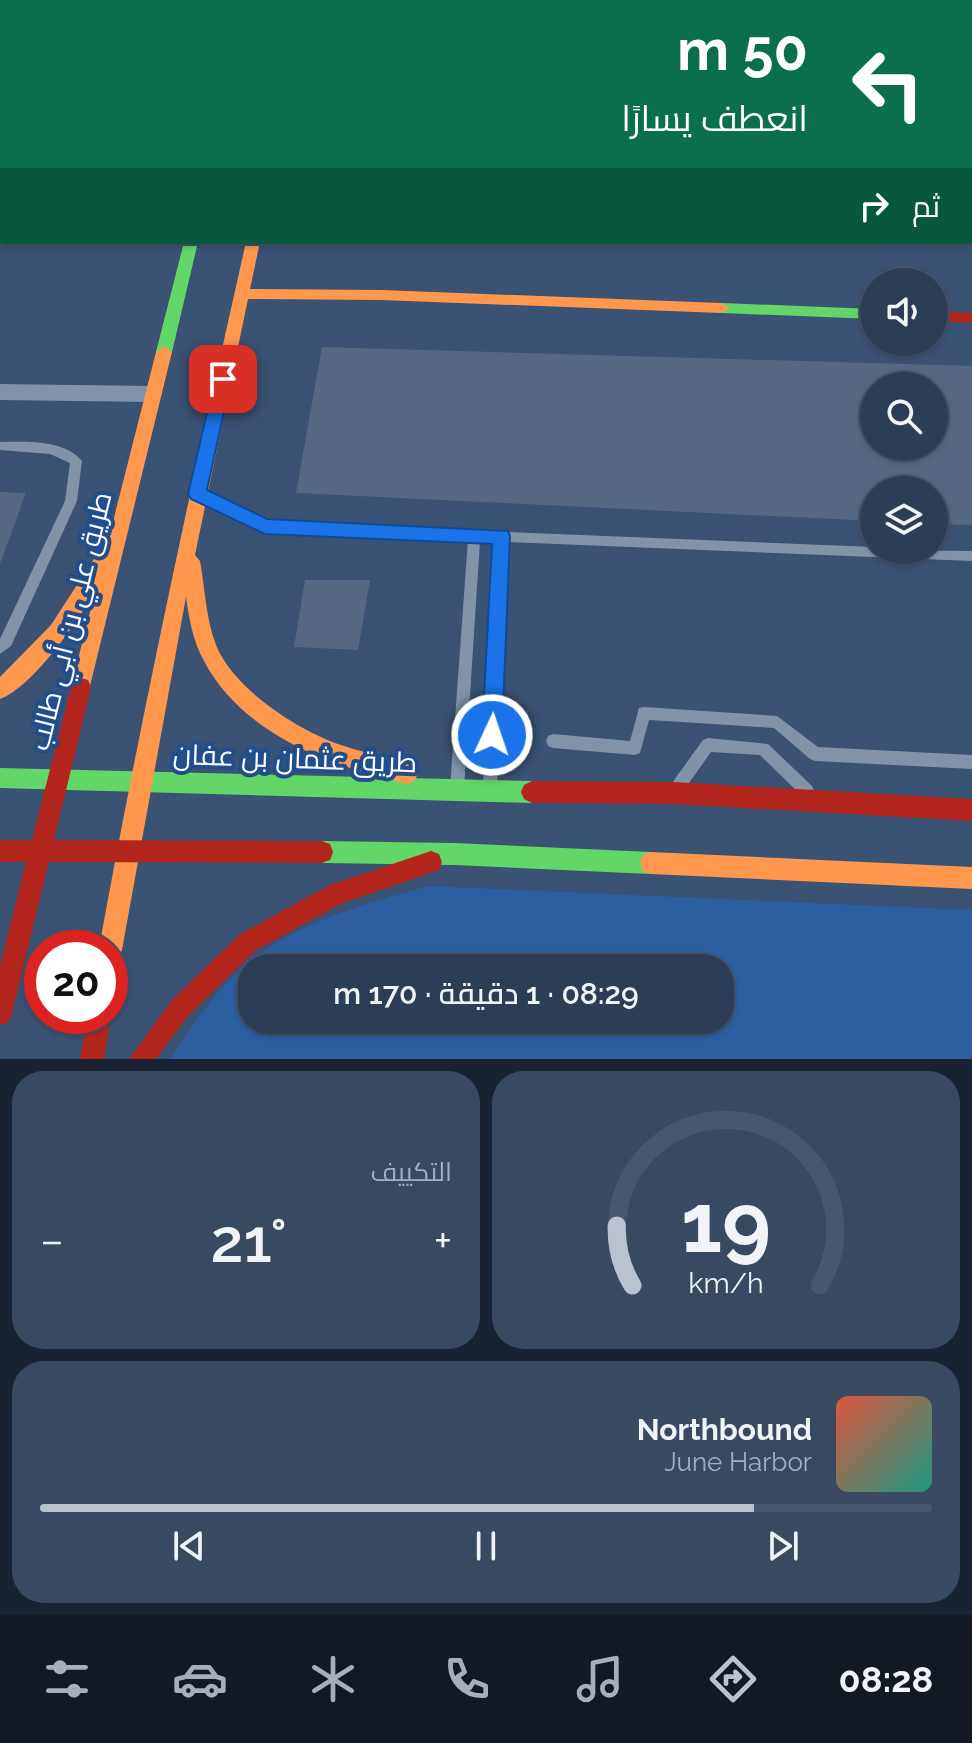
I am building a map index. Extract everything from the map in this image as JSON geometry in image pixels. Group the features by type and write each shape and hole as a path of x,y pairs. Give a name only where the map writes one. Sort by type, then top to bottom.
{"main road":[{"name":"طريق علي بن أبي طالب","path":"0,1013 190,244"},
{"path":"113,930 139,780 197,494 253,244"},
{"path":"242,294 381,295 860,313"},
{"path":"948,317 972,318"},
{"path":"0,690 15,679 96,578 130,497"},
{"path":"188,541 210,653 236,690 264,718 309,747 383,764 456,792"},
{"name":"طريق عثمان بن عفان","path":"0,778 456,792 673,793 972,810"},
{"path":"0,851 127,849 454,854 972,878"},
{"path":"141,1059 180,1008 248,942 338,893 454,854"},
{"path":"92,1059 96,1034"}],"street":[{"path":"0,392 151,394"}],"lane":[{"path":"0,446 51,449 65,452 76,461 71,501 6,642 0,648"},
{"path":"197,494 265,527 972,556"},
{"path":"456,792 474,535"},
{"path":"489,792 501,536"},
{"path":"553,741 635,748 644,713 777,722 815,754 972,762"},
{"path":"673,793 708,745 763,749 816,799"},
{"path":"382,789 383,764"}],"shaded area":[{"path":"428,886 972,910 972,1059 170,1059 220,990 238,972 238,1034 734,1034 734,954 260,954 318,922"}],"building":[{"path":"322,347 972,366 972,525 948,524 948,476 860,476 860,520 296,493"},
{"path":"0,492 26,493 0,564"},
{"path":"305,580 370,580 358,650 294,647"}],"traffic: fast":[{"path":"164,352 191,244"},
{"path":"721,308 860,313"},
{"path":"0,778 532,792"},
{"path":"322,852 454,854 651,863"}],"traffic: slow":[{"path":"114,930 177,595 253,244"},
{"path":"242,294 381,295 721,308"},
{"path":"81,687 164,352"},
{"path":"0,690 31,662 58,631 103,560"},
{"path":"191,561 199,619 209,652 249,701 268,717 310,743 357,761 407,774"},
{"path":"651,863 972,878"}],"traffic: jam":[{"path":"948,317 972,318"},
{"path":"0,1013 81,687"},
{"path":"532,792 673,793 972,810"},
{"path":"0,851 322,852"},
{"path":"141,1059 180,1008 248,942 338,893 431,862"},
{"path":"92,1059 96,1034"}],"route":[{"path":"223,379 197,494 265,527 501,536 492,735"}]}
